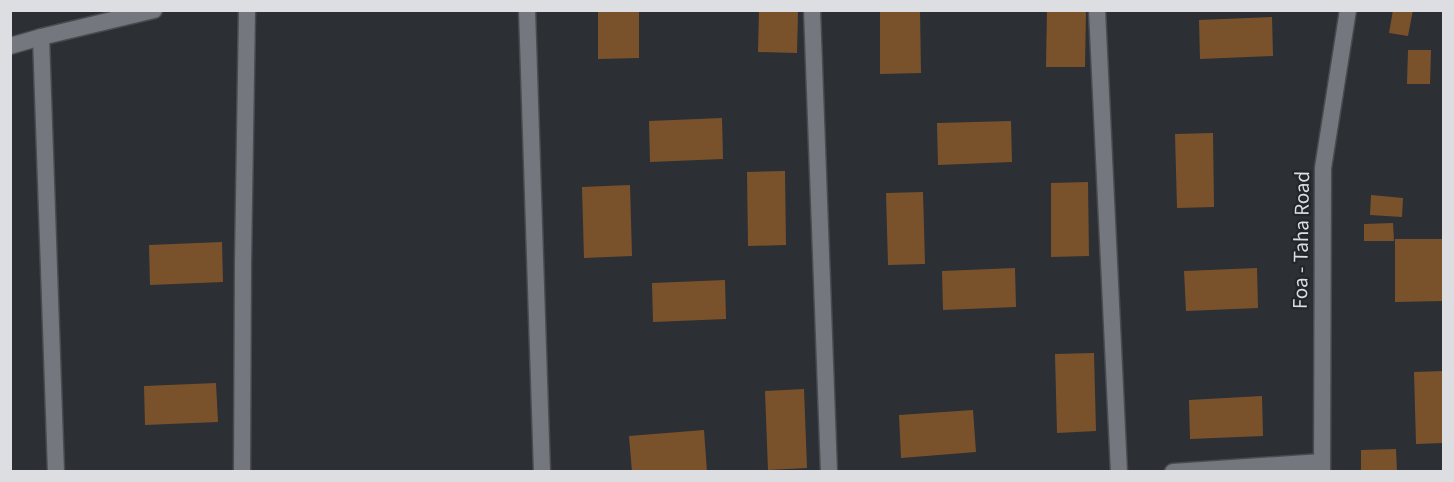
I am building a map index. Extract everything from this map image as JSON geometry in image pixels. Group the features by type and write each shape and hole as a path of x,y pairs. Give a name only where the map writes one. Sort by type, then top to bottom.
{"street":[{"path":"10,46 154,10"},
{"path":"242,471 247,10"},
{"path":"527,10 542,471"},
{"path":"812,10 829,471"},
{"path":"1097,10 1119,471"},
{"name":"Foa - Taha Road","path":"1322,467 1323,168 1348,10"},
{"path":"41,37 56,471"},
{"path":"1173,471 1322,467"}],"building":[{"path":"598,10 639,10 639,58 598,59"},
{"path":"759,10 798,10 797,53 758,52"},
{"path":"880,10 920,10 921,73 880,74"},
{"path":"1047,10 1086,10 1085,67 1046,67"},
{"path":"1393,10 1413,10 1408,36 1389,33"},
{"path":"1272,17 1273,56 1200,59 1199,20"},
{"path":"1408,50 1431,50 1430,84 1407,84"},
{"path":"722,118 723,159 650,162 649,121"},
{"path":"1011,121 1012,162 938,165 937,123"},
{"path":"1213,133 1214,207 1177,208 1175,134"},
{"path":"785,171 786,245 748,246 747,172"},
{"path":"1088,182 1089,256 1051,257 1051,183"},
{"path":"630,185 632,256 584,258 582,187"},
{"path":"923,192 925,264 888,265 886,193"},
{"path":"1371,195 1403,198 1402,217 1370,215"},
{"path":"1393,223 1394,241 1364,241 1364,224"},
{"path":"1395,239 1444,239 1444,301 1395,302"},
{"path":"222,242 223,282 150,285 149,245"},
{"path":"1015,268 1016,307 943,310 942,271"},
{"path":"1257,268 1258,308 1186,311 1184,271"},
{"path":"725,280 726,319 653,322 652,283"},
{"path":"1094,353 1096,431 1057,433 1055,354"},
{"path":"1444,371 1444,443 1416,444 1414,372"},
{"path":"216,383 218,422 145,425 144,386"},
{"path":"804,389 807,468 768,470 765,391"},
{"path":"1262,396 1263,436 1190,439 1189,400"},
{"path":"973,410 976,452 901,458 899,415"},
{"path":"704,430 707,472 632,472 629,436"},
{"path":"1396,449 1397,472 1361,472 1361,450"}]}
